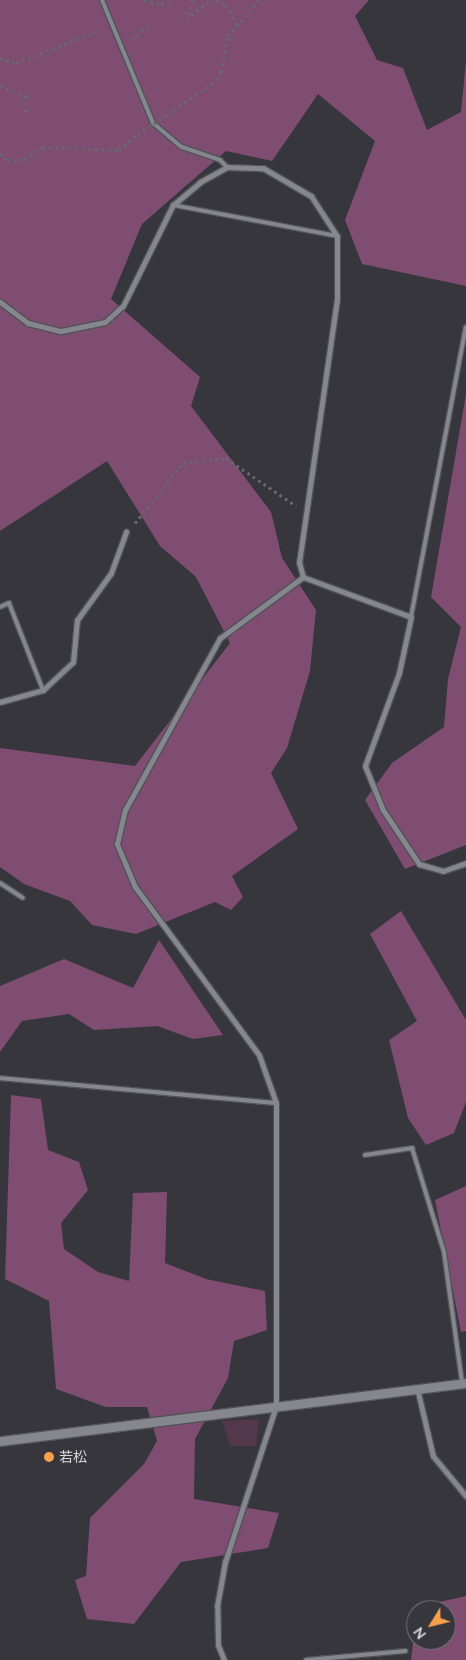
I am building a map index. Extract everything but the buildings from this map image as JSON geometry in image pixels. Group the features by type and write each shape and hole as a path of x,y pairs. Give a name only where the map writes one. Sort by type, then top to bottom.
{"street":[{"path":"0,302 28,323 61,331 104,322 123,306 173,205 200,182 227,167 263,168 291,181 311,196 337,236 337,299 299,562 303,577"},
{"path":"0,702 43,690 73,662 77,620 111,573 126,532"},
{"path":"303,577 411,617 399,672 365,766 383,810 419,864 443,871 466,863"},
{"path":"224,1660 218,1644 217,1606 225,1562 276,1406 276,1103 259,1055 135,887 117,844 125,810 220,638 303,577"},
{"path":"0,1441 464,1383"},
{"path":"417,1388 433,1456 466,1496"}],"lane":[{"path":"102,0 112,26 123,46 153,123 182,147 227,167"},
{"path":"173,205 337,236"},
{"path":"411,617 466,327"},
{"path":"0,607 9,604 43,690"},
{"path":"0,883 24,898"},
{"path":"0,1078 276,1103"},
{"path":"366,1155 412,1148 444,1252 464,1383"},
{"path":"306,1660 406,1651"}],"path":[{"path":"144,0 161,4 173,0"},
{"path":"193,0 186,19 211,0"},
{"path":"216,0 226,5 236,25"},
{"path":"0,153 8,161 24,159 43,148 119,150 138,134 212,84 236,25 259,0"},
{"path":"123,46 152,22"},
{"path":"0,59 16,63 112,26"},
{"path":"0,86 26,96 26,112"},
{"path":"126,532 183,463 217,459 236,462 267,490 306,510"}],"shaded area":[{"path":"0,0 369,0 355,16 377,60 403,68 427,130 461,112 466,61 466,286 362,264 345,220 375,141 318,94 272,161 226,151 142,224 111,299 200,377 191,406 271,512 282,558 316,610 310,671 287,748 271,773 298,829 232,876 243,897 231,910 215,902 136,934 92,925 70,901 24,884 0,867 0,748 135,766 230,643 196,577 160,546 107,461 0,531"},
{"path":"466,394 466,845 405,869 365,800 392,763 444,727 448,679 461,627 431,597"},
{"path":"401,911 466,1020 466,1102 454,1133 426,1145 408,1118 389,1040 417,1021 370,934"},
{"path":"159,940 223,1035 193,1039 157,1026 94,1030 69,1014 22,1021 0,1052 0,986 64,959 133,988"},
{"path":"11,1095 41,1099 48,1150 79,1162 88,1190 61,1223 64,1249 98,1272 129,1281 133,1193 167,1192 165,1263 206,1279 265,1291 267,1330 234,1341 228,1378 195,1439 194,1499 279,1513 268,1548 181,1562 134,1624 87,1619 75,1580 86,1576 90,1518 144,1464 157,1441 147,1407 106,1407 56,1389 49,1301 5,1279"},
{"path":"466,1186 466,1331 461,1332 435,1200"},
{"path":"259,1419 256,1446 230,1446 222,1421"},
{"path":"466,1596 466,1660 411,1660 412,1650 456,1650 456,1600 448,1600"}],"place":[{"name":"若松","path":"49,1457"}]}
